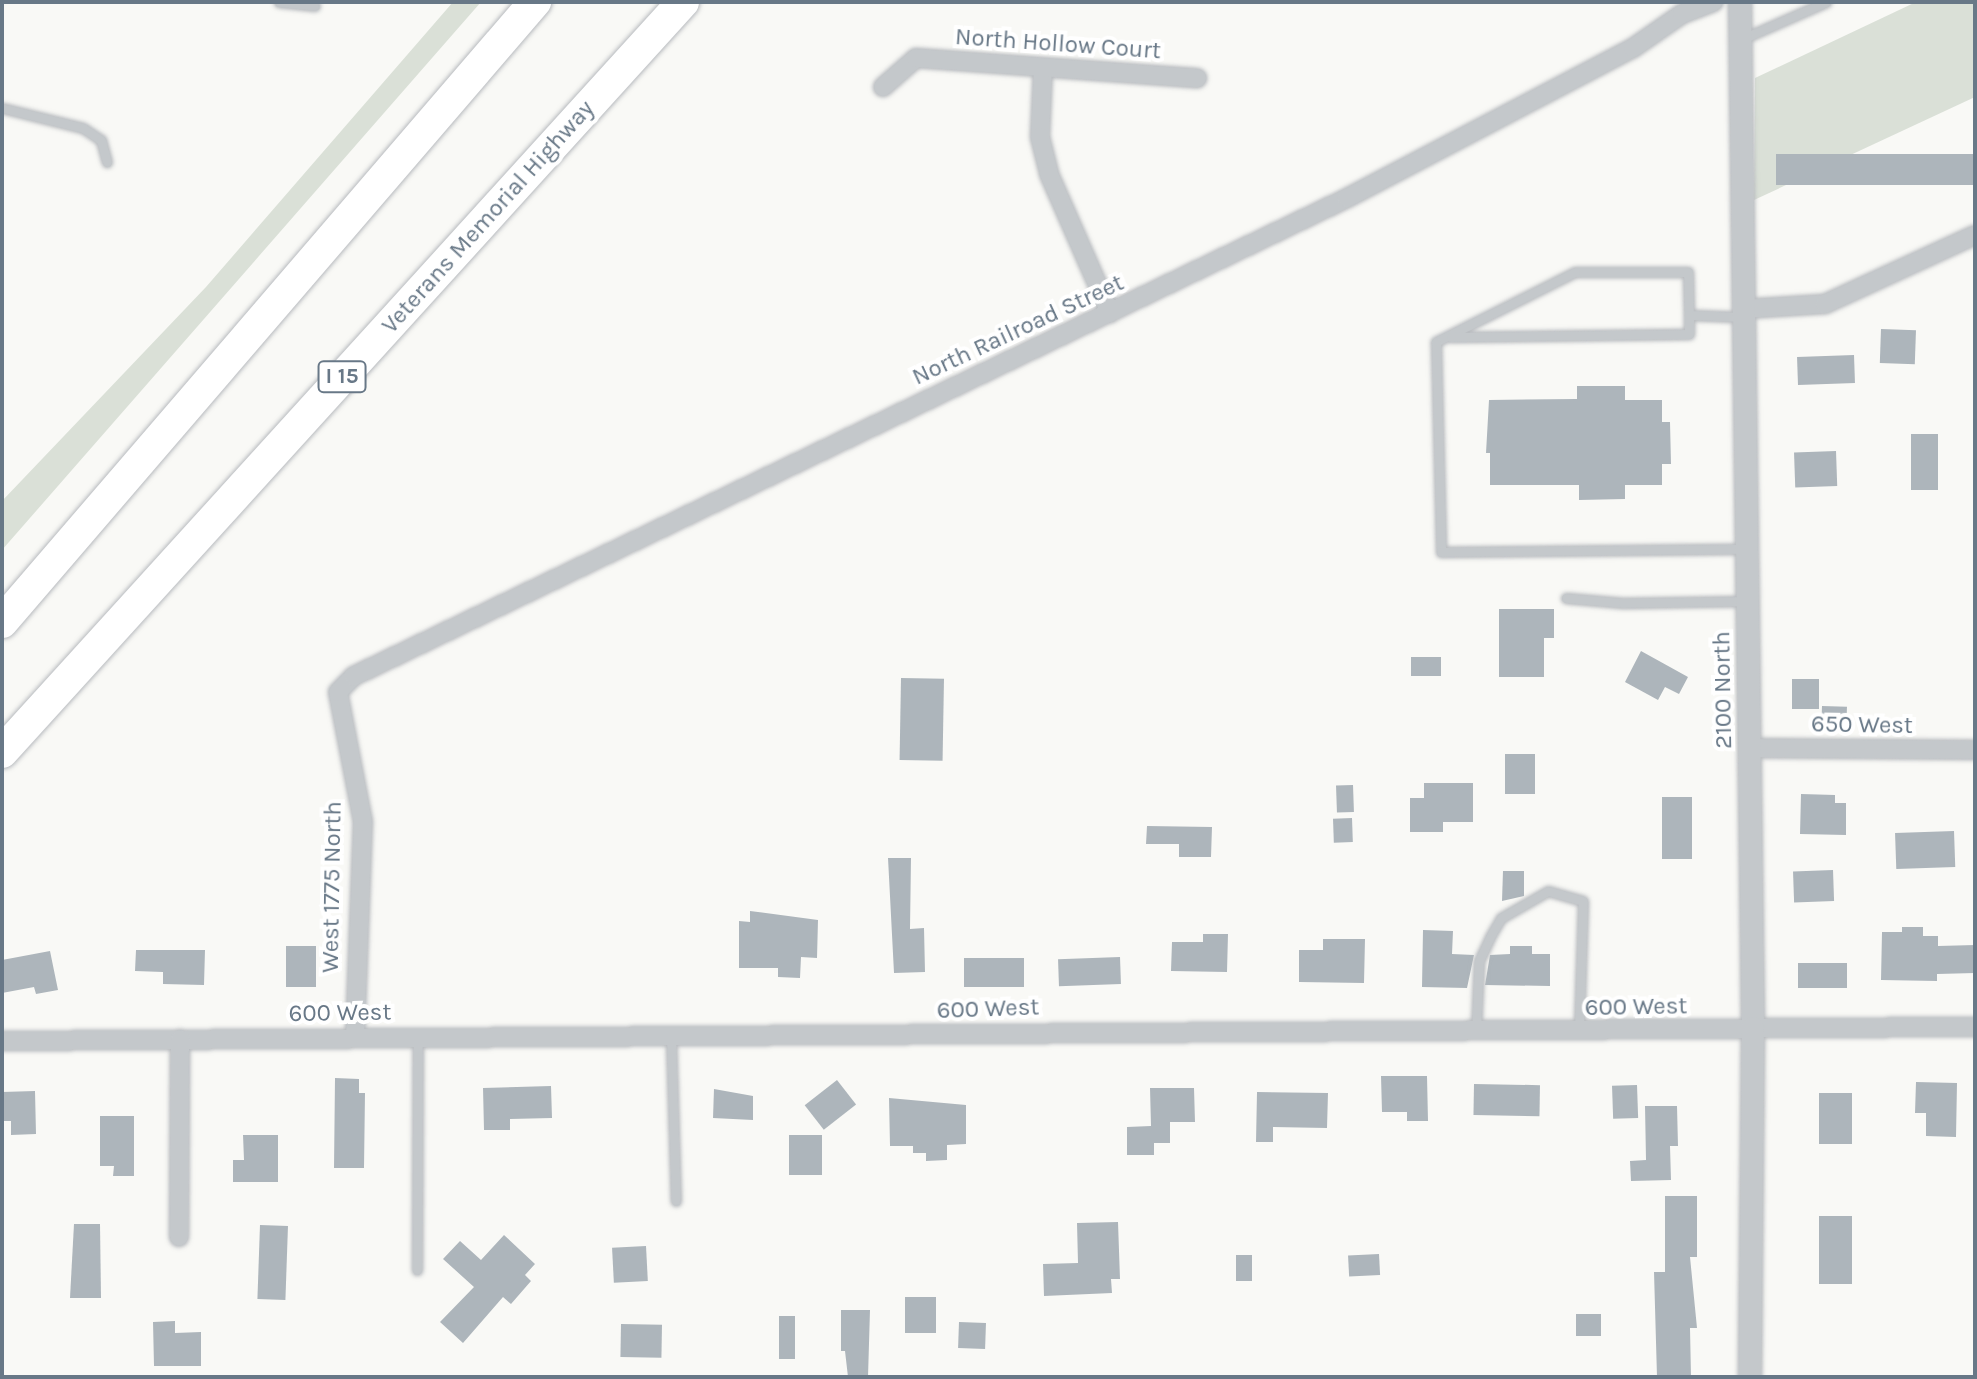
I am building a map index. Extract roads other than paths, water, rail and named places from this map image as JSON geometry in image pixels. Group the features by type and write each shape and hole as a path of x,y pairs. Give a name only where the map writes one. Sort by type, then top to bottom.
{"highway":[{"path":"2,622 535,2"},
{"name":"Veterans Memorial Highway","path":"2,752 683,2"}],"street":[{"name":"North Railroad Street","path":"338,692 354,676 471,616 1347,198 1633,48 1682,14 1714,2"},
{"name":"2100 North","path":"1740,2 1753,1028 1750,1377"},
{"name":"North Hollow Court","path":"883,87 916,58 1197,78"},
{"path":"1043,68 1040,137 1049,174 1110,313"},
{"path":"1744,313 1825,304 1975,235"},
{"name":"West 1775 North","path":"338,692 363,822 355,1037"},
{"name":"650 West","path":"1749,748 1975,750"},
{"name":"600 West","path":"2,1041 418,1035 671,1037 1975,1027"},
{"path":"179,1237 180,1039"}],"lane":[{"path":"279,2 315,6"},
{"path":"1740,39 1826,2"},
{"path":"2,108 83,128 101,140 107,162"},
{"path":"1446,337 1689,334 1688,272 1575,272 1436,342 1441,552 1747,549"},
{"path":"1689,315 1744,313"},
{"path":"1566,598 1623,603 1748,601"},
{"path":"1476,1032 1479,961 1490,937 1501,918 1548,891 1583,901 1579,1032"},
{"path":"417,1270 418,1035"},
{"path":"671,1037 676,1201"}]}
